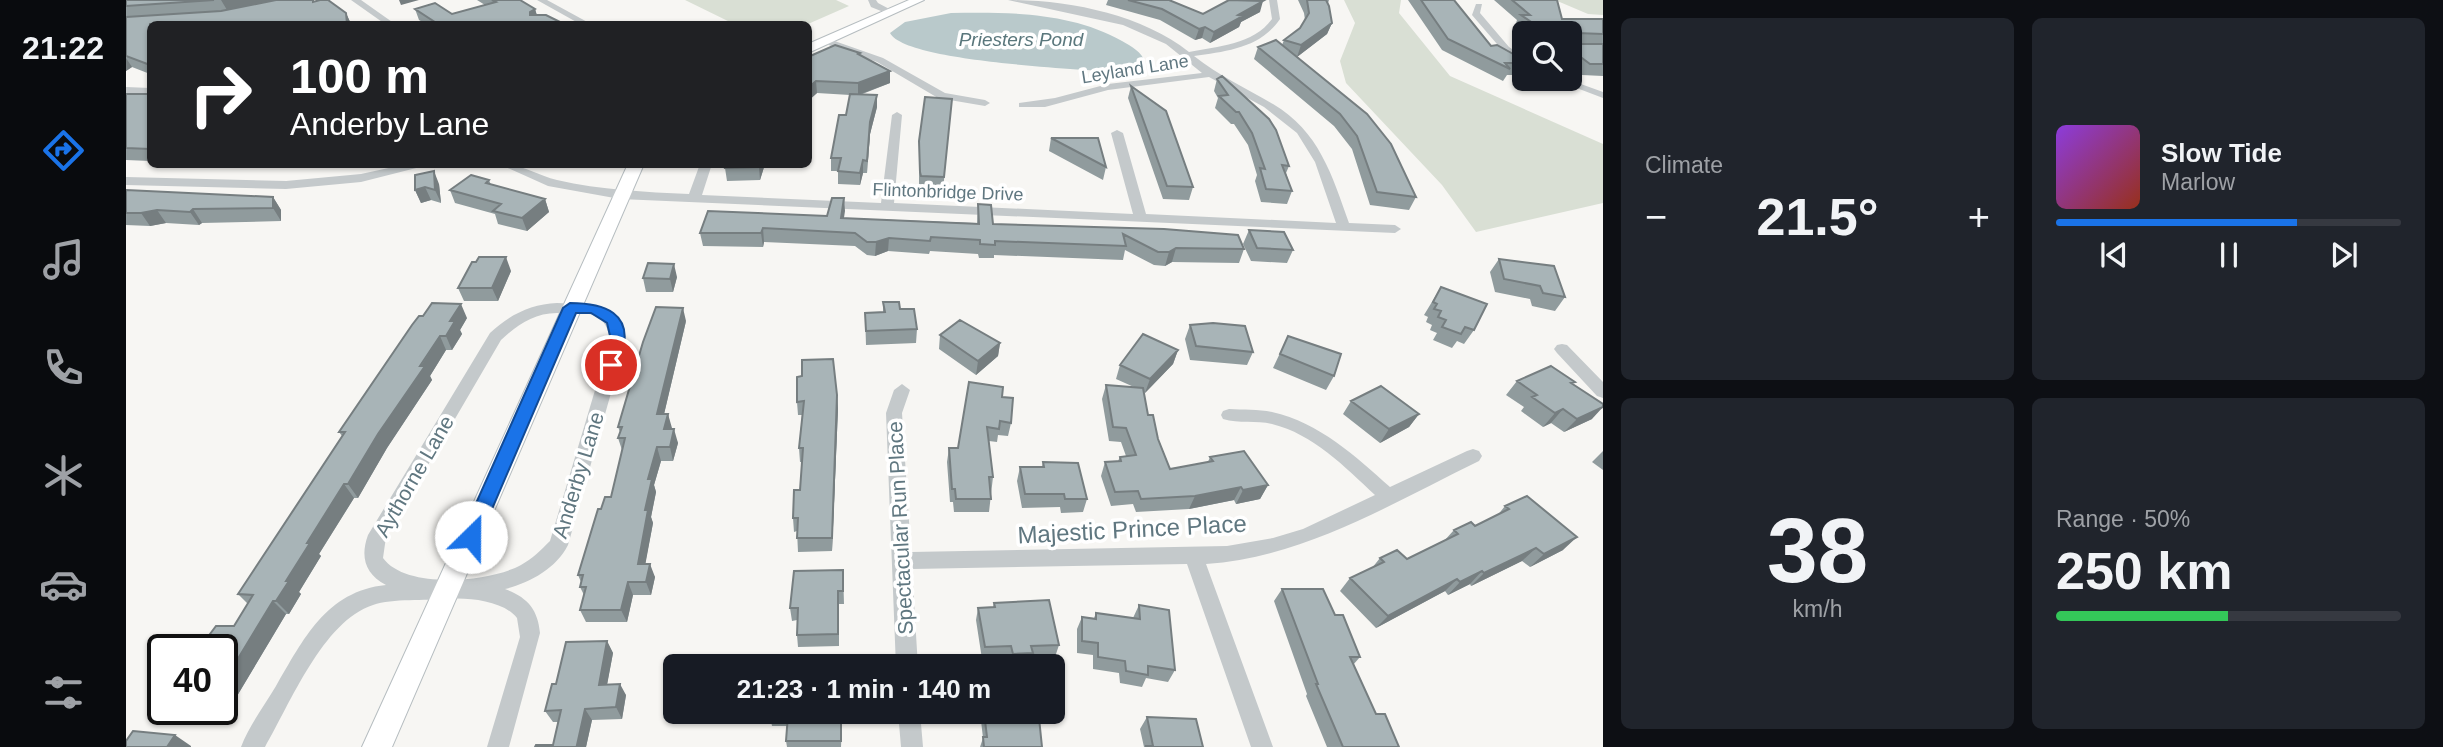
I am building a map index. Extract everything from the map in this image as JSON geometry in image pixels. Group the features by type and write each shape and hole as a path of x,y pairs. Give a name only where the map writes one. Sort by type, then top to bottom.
{"street":[{"path":"355,0 386,21"},
{"path":"541,0 564,17 577,21"},
{"path":"872,0 874,5 891,12"},
{"path":"812,47 918,0"},
{"path":"1012,0 1076,10 1132,25 1163,39 1211,74 1271,106 1298,128 1317,154 1344,227"},
{"path":"1076,10 1088,0"},
{"path":"1187,55 1248,41 1267,32 1276,19 1273,0"},
{"path":"1479,6 1475,13 1512,53"},
{"path":"826,41 880,60 920,86 942,96 985,103"},
{"path":"1506,49 1512,49"},
{"name":"Leyland Lane","path":"1023,105 1052,103 1110,87 1163,83 1211,74"},
{"path":"1582,88 1603,95"},
{"path":"126,90 147,91"},
{"path":"887,207 897,115"},
{"path":"1117,133 1140,217"},
{"path":"126,181 286,185 361,178 407,168"},
{"name":"Flintonbridge Drive","path":"515,168 552,183 620,195 1395,229"},
{"path":"377,747 634,168"},
{"path":"694,199 705,168"},
{"name":"Anderby Lane","path":"449,588 516,579 534,570 558,545 618,340 618,330 604,313 594,308 570,308"},
{"name":"Aythorne Lane","path":"449,588 397,580 383,575 374,564 372,551 377,535 495,337 505,326 536,310 570,308"},
{"path":"1562,349 1603,392"},
{"name":"Spectacular Run Place","path":"902,390 894,413 906,654"},
{"path":"1229,415 1269,417 1287,422 1337,451 1389,497"},
{"name":"Majestic Prince Place","path":"900,561 1194,556 1227,554 1273,546 1308,535 1473,456"},
{"path":"1194,556 1262,747"},
{"path":"252,747 320,631 335,616 354,603 376,595 449,588 509,599 522,608 529,621 530,637 498,747"},
{"path":"910,724 912,747"}],"shaded area":[{"path":"685,0 836,0 849,6 812,22 728,21"},
{"path":"1344,0 1401,0 1399,13 1450,76 1603,144 1603,203 1476,232 1442,185 1346,83 1340,61 1355,23"},
{"path":"1555,0 1603,0 1603,15 1588,14"}],"water":[{"name":"Priesters Pond","path":"951,13 1017,14 1082,24 1129,45 1139,52 1145,62 1130,70 1117,72 996,62 927,51 903,43 890,33 905,22"}],"building":[{"path":"126,0 214,0 126,6"},
{"path":"276,0 328,0 346,13 347,21 147,21 147,64 126,56 126,17 221,11"},
{"path":"492,0 520,0 535,9 530,15 546,15 558,21 433,21 415,9 435,3 452,14 496,2"},
{"path":"1128,0 1169,0 1203,14 1229,0 1263,1 1214,32 1205,27 1199,29 1162,9"},
{"path":"1307,0 1326,0 1332,23 1301,45 1284,40 1300,28 1309,13"},
{"path":"1421,0 1454,0 1491,46 1497,45 1512,53 1512,63 1505,63 1510,69 1448,39"},
{"path":"1512,0 1557,0 1562,19 1603,19 1603,34 1582,33 1582,21 1530,21 1521,15 1530,15"},
{"path":"1276,40 1367,114 1391,144 1416,197 1377,192 1357,136 1340,114 1258,47"},
{"path":"1582,44 1603,44 1603,64 1590,64 1582,58"},
{"path":"835,45 860,53 858,54 890,71 858,83 816,81 812,84 812,55"},
{"path":"1222,76 1269,119 1276,130 1289,166 1282,165 1292,191 1266,189 1260,168 1265,169 1252,133 1239,112 1219,96 1228,95 1217,79"},
{"path":"1131,86 1166,111 1193,187 1167,186"},
{"path":"126,94 147,94 147,149 126,148"},
{"path":"850,94 877,95 870,122 867,161 863,160 860,173 838,171 841,158 831,158 839,115 846,115"},
{"path":"925,97 952,99 944,177 921,176 920,172 919,141"},
{"path":"1051,138 1098,138 1106,167"},
{"path":"434,171 435,190 425,187 415,190 415,175"},
{"path":"471,175 489,180 486,183 545,199 522,218 493,211 501,204 450,190"},
{"path":"126,190 273,197 273,208 126,213"},
{"path":"832,198 844,198 841,218 979,224 978,204 991,205 993,224 1164,229 1238,235 1244,249 1176,248 1169,252 1158,252 1123,234 1126,246 995,241 995,245 980,244 980,240 931,237 930,241 889,238 867,242 855,233 763,228 761,233 700,233 708,211 827,216"},
{"path":"1249,230 1284,232 1293,250 1257,248"},
{"path":"479,257 506,257 492,288 458,288 472,262 476,262"},
{"path":"1499,259 1554,266 1565,297 1543,293 1540,286 1504,279"},
{"path":"648,263 674,264 670,279 643,278"},
{"path":"1441,287 1487,304 1474,330 1465,327 1461,334 1442,327 1446,320 1438,317 1441,311 1434,309 1437,304 1433,302"},
{"path":"883,302 899,302 900,309 914,309 917,329 866,331 865,313 885,312"},
{"path":"432,303 461,304 450,321 455,321 446,336 440,336 420,366 425,366 378,434 348,484 344,484 307,543 310,543 286,581 289,581 276,601 273,601 238,659 238,634 210,634 216,626 234,626 253,595 238,594 345,432 339,432 412,325 419,316 423,316"},
{"path":"656,307 683,308 657,414 668,414 664,429 674,429 670,447 657,447 648,479 652,479 638,564 650,564 646,582 628,582 621,610 580,610 586,587 580,587 583,575 578,575 598,509 601,509 605,497 611,497 625,438 618,438 622,427 618,427"},
{"path":"960,320 1000,343 978,361 940,335"},
{"path":"1213,323 1245,326 1253,352 1196,346 1190,325"},
{"path":"1143,334 1178,350 1150,379 1120,365"},
{"path":"1288,336 1341,354 1334,376 1280,354"},
{"path":"833,359 837,395 832,538 797,538 798,518 793,518 794,490 800,490 803,448 799,448 804,401 797,402 797,377 802,376 802,360"},
{"path":"1551,366 1603,404 1603,407 1577,419 1563,409 1555,413 1532,397 1537,395 1517,381"},
{"path":"969,382 1003,387 1002,397 1013,398 1011,423 1000,421 999,429 987,427 993,477 989,477 991,499 956,499 955,489 952,489 949,448 958,448"},
{"path":"1106,385 1143,388 1148,415 1153,415 1158,439 1170,469 1213,461 1210,457 1244,451 1268,485 1195,496 1141,499 1138,491 1115,492 1105,462 1121,461 1120,457 1136,455 1126,428 1113,427"},
{"path":"1381,386 1419,414 1389,429 1351,401"},
{"path":"1043,462 1078,463 1087,499 1065,499 1064,494 1025,494 1020,467 1044,467"},
{"path":"1527,496 1577,537 1544,554 1536,548 1484,573 1482,571 1460,582 1457,579 1388,616 1350,578 1384,562 1380,558 1397,550 1407,559 1458,534 1454,530 1471,522 1475,526 1509,509 1505,506"},
{"path":"843,570 843,591 838,591 838,634 797,635 798,608 790,608 794,571"},
{"path":"1282,589 1323,589 1335,615 1343,615 1360,657 1350,657 1376,714 1385,714 1399,747 1343,747 1316,684"},
{"path":"1049,600 1059,645 1031,646 1033,653 1013,654 1011,646 985,647 978,608 995,607 994,603"},
{"path":"1139,605 1169,610 1175,670 1148,666 1148,675 1126,671 1125,661 1098,657 1098,643 1082,641 1082,617 1096,619 1096,613 1140,619"},
{"path":"607,641 599,685 620,684 616,707 585,709 577,745 583,747 535,747 553,745 561,710 545,711 552,684 556,684 566,642"},
{"path":"1147,717 1196,719 1203,747 1146,747 1153,746"},
{"path":"787,724 841,724 841,741 786,741"},
{"path":"985,724 1040,724 1042,747 984,747 983,737 987,737"},
{"path":"133,731 175,735 167,747 126,747 126,741"}],"route":[{"path":"471,537 570,308 594,308 613,320 618,330 618,340 611,365"}]}
